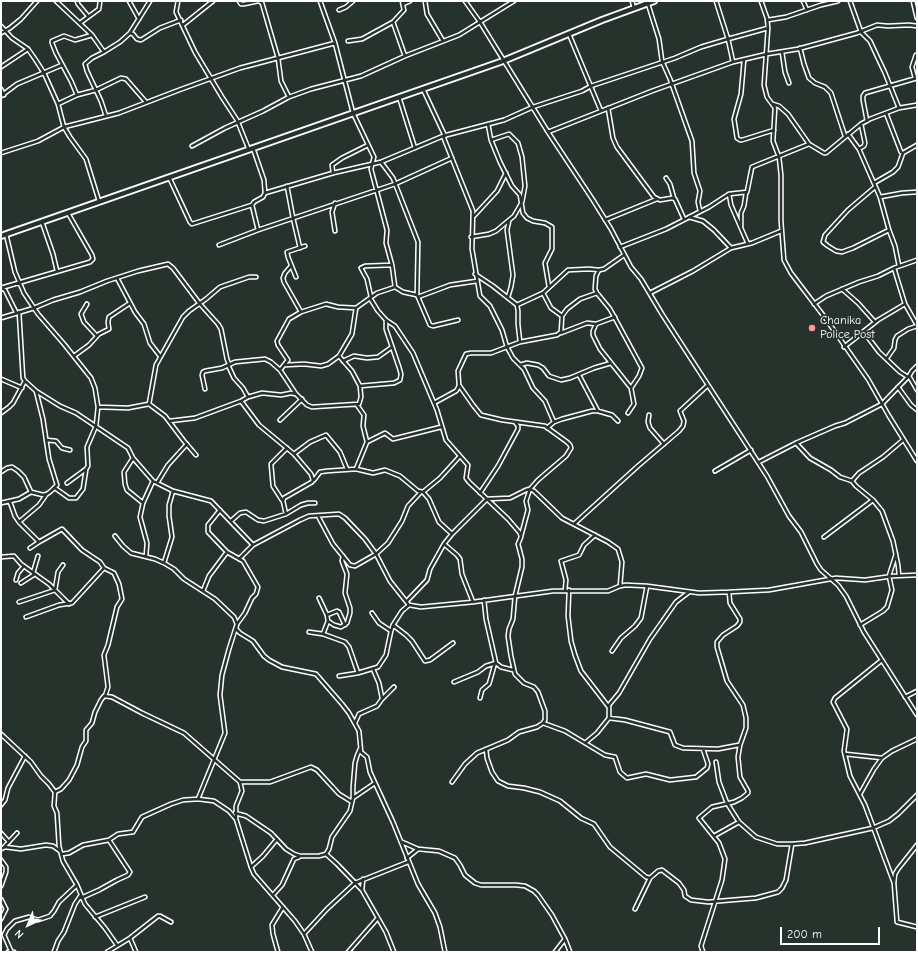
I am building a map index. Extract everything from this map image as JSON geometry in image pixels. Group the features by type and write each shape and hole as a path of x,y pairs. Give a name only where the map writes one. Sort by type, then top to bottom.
{"main road":[{"path":"1,236 353,112 503,61 654,1"}],"street":[{"path":"1,33 21,19 37,1"},
{"path":"56,1 92,35 104,52"},
{"path":"77,1 88,16"},
{"path":"80,23 99,9 100,1"},
{"path":"129,1 139,19"},
{"path":"106,116 85,64 92,58 120,42 130,33 150,1"},
{"path":"178,1 176,10 195,52 239,123 264,180 265,193"},
{"path":"183,25 213,1"},
{"path":"239,1 241,4 258,1 262,3 278,58 281,81 289,97"},
{"path":"320,1 334,43 353,112 374,157 371,169 387,230 386,243 392,265 395,287"},
{"path":"339,10 346,7 353,1"},
{"path":"348,41 362,39 393,22 404,10 402,3 410,1"},
{"path":"425,1 427,14 443,41"},
{"path":"465,1 480,22 503,61 605,220 624,255 758,462 789,516 801,532 817,564 842,590 860,626 917,715"},
{"path":"192,146 289,97 361,76 405,56 459,35 514,1"},
{"path":"632,1 634,8"},
{"path":"716,1 734,62"},
{"path":"761,1 768,20 764,85 767,96 775,108 773,141 779,157 781,176 780,200 782,248 787,267 868,379 903,440 917,461"},
{"path":"803,1 807,10"},
{"path":"768,20 786,17 838,1"},
{"path":"850,1 860,32 870,41 899,108"},
{"path":"913,1 917,18"},
{"path":"648,3 658,39 662,62 672,84 692,141 694,174 700,192 698,202 700,211"},
{"path":"130,33 137,39 141,40 160,28 181,20"},
{"path":"393,22 405,56"},
{"path":"548,132 608,108 734,62 800,48 860,32 877,25 917,26"},
{"path":"1,26 12,38 28,49 44,73 58,104 64,127 86,159 99,201"},
{"path":"169,177 192,224 252,205 265,193 333,173 381,162 444,136 504,120 582,91 591,86 728,39 768,28"},
{"path":"569,34 601,111"},
{"path":"77,95 52,41 64,36 75,40 92,35"},
{"path":"1,153 38,141 64,127 119,113 240,68 334,43"},
{"path":"800,48 809,78 815,84 825,87 831,92 845,136"},
{"path":"1,66 28,49"},
{"path":"782,52 785,72 789,83"},
{"path":"867,121 863,96 865,93 916,78 912,65 916,55"},
{"path":"744,60 741,94 734,119 737,138 742,140 774,130"},
{"path":"1,89 3,95 18,84 62,65"},
{"path":"58,104 77,95 96,90 118,79 124,78 146,102"},
{"path":"423,89 469,197 474,216 471,237 480,296 490,306 502,330 507,347 527,373 533,388 545,401 554,422"},
{"path":"399,97 415,148"},
{"path":"772,104 779,106 788,114 809,144 826,153 861,124 899,108 917,105"},
{"path":"608,108 610,125 615,144 643,184 657,199"},
{"path":"886,113 900,150 903,153"},
{"path":"488,124 491,140 512,186 520,195 523,213 527,218 533,221 552,227 552,248 545,263 549,287"},
{"path":"859,149 864,146 865,143 861,124"},
{"path":"471,237 489,234 496,231 514,216 522,202 525,186 522,157 518,143 509,134 491,140"},
{"path":"848,134 859,149 880,197 900,266"},
{"path":"741,228 741,213 744,206 746,193 749,190 752,167 809,144"},
{"path":"333,173 332,165 342,158 368,145"},
{"path":"874,183 893,172 898,166 903,153 917,145"},
{"path":"219,245 335,203 395,184 452,158"},
{"path":"381,162 393,178 418,242 418,296 430,325 433,326 458,320"},
{"path":"474,216 497,191 506,173"},
{"path":"666,178 670,184 684,219"},
{"path":"288,186 300,248"},
{"path":"875,187 844,215 825,235 823,242 836,251 842,252 889,230"},
{"path":"880,197 917,192"},
{"path":"620,248 664,230 729,194 746,193"},
{"path":"729,194 731,205 748,244"},
{"path":"605,220 657,199 675,199"},
{"path":"335,203 332,212 335,231"},
{"path":"252,205 258,230"},
{"path":"1,288 90,262 93,259 68,212"},
{"path":"688,217 702,221 714,230 731,248"},
{"path":"508,297 513,275 507,230 509,220"},
{"path":"41,222 53,254 57,271"},
{"path":"650,293 693,271 731,248 763,239 781,231"},
{"path":"6,234 19,283 34,308 91,378 95,388 98,407 96,426 87,447 88,466 86,469 83,489 76,498 69,498 55,488"},
{"path":"296,277 287,252 305,246"},
{"path":"517,305 543,293 568,270 604,269 624,255"},
{"path":"814,304 842,289 917,260"},
{"path":"1,318 34,308 138,271 168,264 173,268 200,304 218,324 221,329 228,365 234,378 243,388 248,397"},
{"path":"392,265 365,266 361,268 367,279 370,298 386,320 395,326 413,353 434,403 446,440 468,465 466,478 517,528 521,537"},
{"path":"291,266 283,278 301,312"},
{"path":"887,358 894,348 897,336 908,329 917,326 905,304 894,268"},
{"path":"599,270 596,276 597,293 615,317 642,368 639,376 631,388"},
{"path":"476,274 517,305 520,342"},
{"path":"150,404 156,365 183,317 220,287 249,277 256,277"},
{"path":"117,278 130,303 144,324 150,343 160,356"},
{"path":"395,287 403,292 418,296 450,284 477,281"},
{"path":"280,370 288,359 278,345 277,341 289,319 301,312 326,304 338,308 356,308 377,293 395,287"},
{"path":"1,288 5,290 17,312 23,378 25,381 36,391 60,406 76,413 128,448 133,458 145,474 153,481 173,492 196,496 211,501 253,545"},
{"path":"842,289 858,303 875,322"},
{"path":"543,293 551,308 562,316"},
{"path":"560,333 562,316 567,309 578,301 597,293"},
{"path":"74,356 89,345 96,336 109,329 109,317 130,303"},
{"path":"87,304 81,314 84,322 96,336"},
{"path":"844,347 875,322 905,304"},
{"path":"285,365 304,364 321,366 328,364 339,356 352,334 356,308"},
{"path":"452,782 464,764 486,749 508,740 519,732 537,727 543,723 545,711 538,692 534,687 524,683 513,670 508,636 513,619 515,596 522,567 522,559 518,544 528,510 526,501 530,489 538,480 566,456 570,448 567,442 547,428 534,424 485,417 481,415 459,385 458,372 466,354 490,353 520,342 551,336 587,323 596,324 615,317"},
{"path":"360,386 394,383 399,381 401,374 400,367 386,329 386,320"},
{"path":"596,324 593,330 593,335 600,350 631,388 634,404 628,413"},
{"path":"864,332 879,352 900,372 908,376 917,390"},
{"path":"343,362 354,356 367,358 378,357 392,347"},
{"path":"205,389 202,375 203,372 222,368 234,362 265,359 280,370 296,394 307,404 317,407 357,405 361,402 360,386 352,371 339,356"},
{"path":"520,365 527,363 538,365 543,368 549,376 561,380 611,363"},
{"path":"758,462 796,443 835,426 844,424 882,404 917,366"},
{"path":"579,375 598,411"},
{"path":"1,379 22,388"},
{"path":"1,413 9,407 25,381"},
{"path":"434,403 456,391 459,385"},
{"path":"573,525 683,426 684,421 680,411 708,385"},
{"path":"898,388 911,405 917,410"},
{"path":"19,522 40,505 47,494 55,488 57,484 49,459 43,419 36,391"},
{"path":"170,422 195,418 262,393 296,394"},
{"path":"280,420 302,399"},
{"path":"241,400 259,425 294,454 311,474 313,480"},
{"path":"98,407 128,408 150,404 170,422 177,433 196,455"},
{"path":"356,469 367,442 363,426 364,416 357,405"},
{"path":"547,428 554,422 579,414 598,411 612,415 618,421"},
{"path":"649,415 648,422 650,428 664,444"},
{"path":"480,493 498,466 518,429 515,422"},
{"path":"367,442 385,433 393,440 442,427"},
{"path":"294,454 310,442 326,435 340,452 347,469"},
{"path":"46,440 56,441 62,448 70,450"},
{"path":"852,481 859,473 883,457 903,440"},
{"path":"796,443 810,458 840,477 852,481 874,500 882,511 887,524 896,553 899,575"},
{"path":"157,483 168,465 187,444"},
{"path":"286,514 282,501 273,486 271,464 287,448"},
{"path":"715,471 750,450"},
{"path":"318,516 333,544 350,565 355,566 376,554 388,543 402,521 408,506 422,492 440,478 460,456"},
{"path":"133,458 124,472 125,484 127,490 143,503"},
{"path":"1,472 12,467 18,471 24,476 31,492"},
{"path":"67,484 86,469"},
{"path":"282,501 284,498 312,482 320,472 347,469 374,472 385,470 400,476 422,492 429,499 439,522 452,534"},
{"path":"146,556 147,543 140,517 143,503 153,481"},
{"path":"407,602 427,580 430,569 444,544 487,499 510,498 530,489 534,491 562,518 608,542 618,549 622,562 620,586"},
{"path":"1,503 19,499 31,492 43,495 47,494"},
{"path":"164,563 172,537 169,505 173,492"},
{"path":"824,537 874,500"},
{"path":"10,502 19,522 39,542"},
{"path":"231,521 242,512 246,512 258,520 264,521 286,514 301,505 315,503"},
{"path":"198,799 224,733 220,695 222,674 236,624 245,613 252,598 256,594 258,587 243,561 227,552 208,532 208,525 220,510"},
{"path":"239,559 253,545 300,520 309,516 339,514 365,539 376,554 390,581 409,605 421,607 473,602 553,591 608,591 620,586 647,586 699,593 729,592 769,590 829,578 865,580 899,575 917,575"},
{"path":"30,548 62,529 82,550 100,562 104,568 114,573 119,584 122,599 116,607 108,645 104,655 108,687 95,712 92,723 86,730 86,740 72,775 61,789 55,792"},
{"path":"566,591 566,580 562,560 579,555 584,545 595,535"},
{"path":"115,536 131,553 146,556 164,563 174,569 184,579 215,599 234,617 236,629 253,641 264,656 282,667 316,674 342,704 359,731 361,752 367,757 370,772 402,842 408,862 422,894 435,913 440,927 445,952"},
{"path":"444,544 457,554 460,559 462,574 473,602"},
{"path":"203,591 209,576 227,552"},
{"path":"860,626 887,607 892,590 889,576 896,553"},
{"path":"1,558 14,556 34,574 49,584 69,604"},
{"path":"21,583 34,574 38,556"},
{"path":"328,621 338,626 345,625 348,621 350,608 345,593 347,574 342,561 343,556"},
{"path":"55,590 58,572 63,565"},
{"path":"16,580 18,573 24,566"},
{"path":"26,618 60,606 72,604 104,568"},
{"path":"612,651 641,618 647,586"},
{"path":"19,602 55,590"},
{"path":"570,590 568,616 574,655 581,672 608,707 609,718 598,733 585,743"},
{"path":"608,707 619,693 650,639 671,607 689,591"},
{"path":"703,952 700,946 722,880 725,863 722,848 699,818 712,808 742,798 748,793 740,777 738,757 740,745 746,728 746,718 743,705 727,681 717,647 717,642 723,635 737,626 740,622 740,619 730,603 729,592"},
{"path":"319,598 327,615 328,621 323,634"},
{"path":"480,698 482,690 489,684 496,663 486,619 484,600"},
{"path":"339,676 358,673 378,667 386,655 393,625 399,615 409,605"},
{"path":"327,615 337,611 339,612 345,625"},
{"path":"372,612 379,623 391,631"},
{"path":"393,625 412,641 425,661 430,660 453,643"},
{"path":"309,632 323,634 345,642 349,647 358,673"},
{"path":"882,660 833,700 847,729 844,746 850,776 860,794 874,828 894,883"},
{"path":"496,663 501,667 513,670"},
{"path":"454,682 478,672 486,666 496,663"},
{"path":"373,669 379,683 382,698"},
{"path":"355,723 360,714 377,706 382,698 394,687"},
{"path":"905,697 917,691"},
{"path":"104,696 112,697 184,733 240,782 242,792 235,813 251,867 254,874 273,894 304,934 312,952"},
{"path":"609,718 625,720 670,732 675,745 680,748 724,748 740,745"},
{"path":"543,723 565,731 605,755 615,757 620,772 626,778 646,774 670,780 696,777 707,768 708,764 703,749"},
{"path":"1,734 31,762 55,792 54,806 57,813 61,853 67,870 77,885 85,904 117,945"},
{"path":"860,794 872,772 882,758 892,751 917,739"},
{"path":"235,813 246,816 271,833 286,848 300,856 319,856 326,854 332,837 350,811 353,800 356,756 360,748"},
{"path":"486,749 487,758 492,772 498,780 508,786 540,792 560,801 581,818 594,824 605,842 615,852 650,878"},
{"path":"845,754 882,758"},
{"path":"1,805 5,800 8,788 25,756"},
{"path":"716,762 719,782 727,803 739,822 759,839 777,844 792,844 823,840 874,828 889,821 916,797"},
{"path":"240,782 270,782 312,767 317,770 339,794 353,800"},
{"path":"353,800 376,783"},
{"path":"2,848 21,849 50,845 61,853 69,853 84,846 109,840 118,834 133,832 142,817 183,800 208,799 218,803 229,811 236,819"},
{"path":"714,836 739,822"},
{"path":"1,833 9,842"},
{"path":"2,848 17,833"},
{"path":"251,867 263,856 277,839"},
{"path":"54,952 75,904 81,896 99,890 130,874 129,869 109,840"},
{"path":"402,842 418,849 439,851 454,858 460,865 465,875 475,883 481,885 516,885 534,891 552,915 570,952"},
{"path":"635,909 650,878 658,871 662,870 679,883 684,890 685,896 691,900 708,902 756,898 778,892 786,880 792,844"},
{"path":"917,845 898,869 895,874 894,883 897,922 917,927"},
{"path":"407,858 418,849"},
{"path":"326,854 338,864 362,890 377,919 386,932 394,952"},
{"path":"273,894 282,885 294,860 300,856"},
{"path":"1,860 6,867 6,872 1,886"},
{"path":"304,934 327,909 355,883 408,862"},
{"path":"362,890 363,879"},
{"path":"5,938 7,929 16,920 29,917 38,920 50,916 54,912 58,903 77,885"},
{"path":"95,916 145,897"},
{"path":"1,899 6,909 6,912 1,919"},
{"path":"278,952 272,925 283,907"},
{"path":"107,952 130,938 159,915 171,922"},
{"path":"348,952 377,919"},
{"path":"1,935 5,938 11,952"},
{"path":"130,938 136,952"},
{"path":"555,952 565,939"}],"place":[{"name":"Chanika Police Post","path":"812,328"}]}
